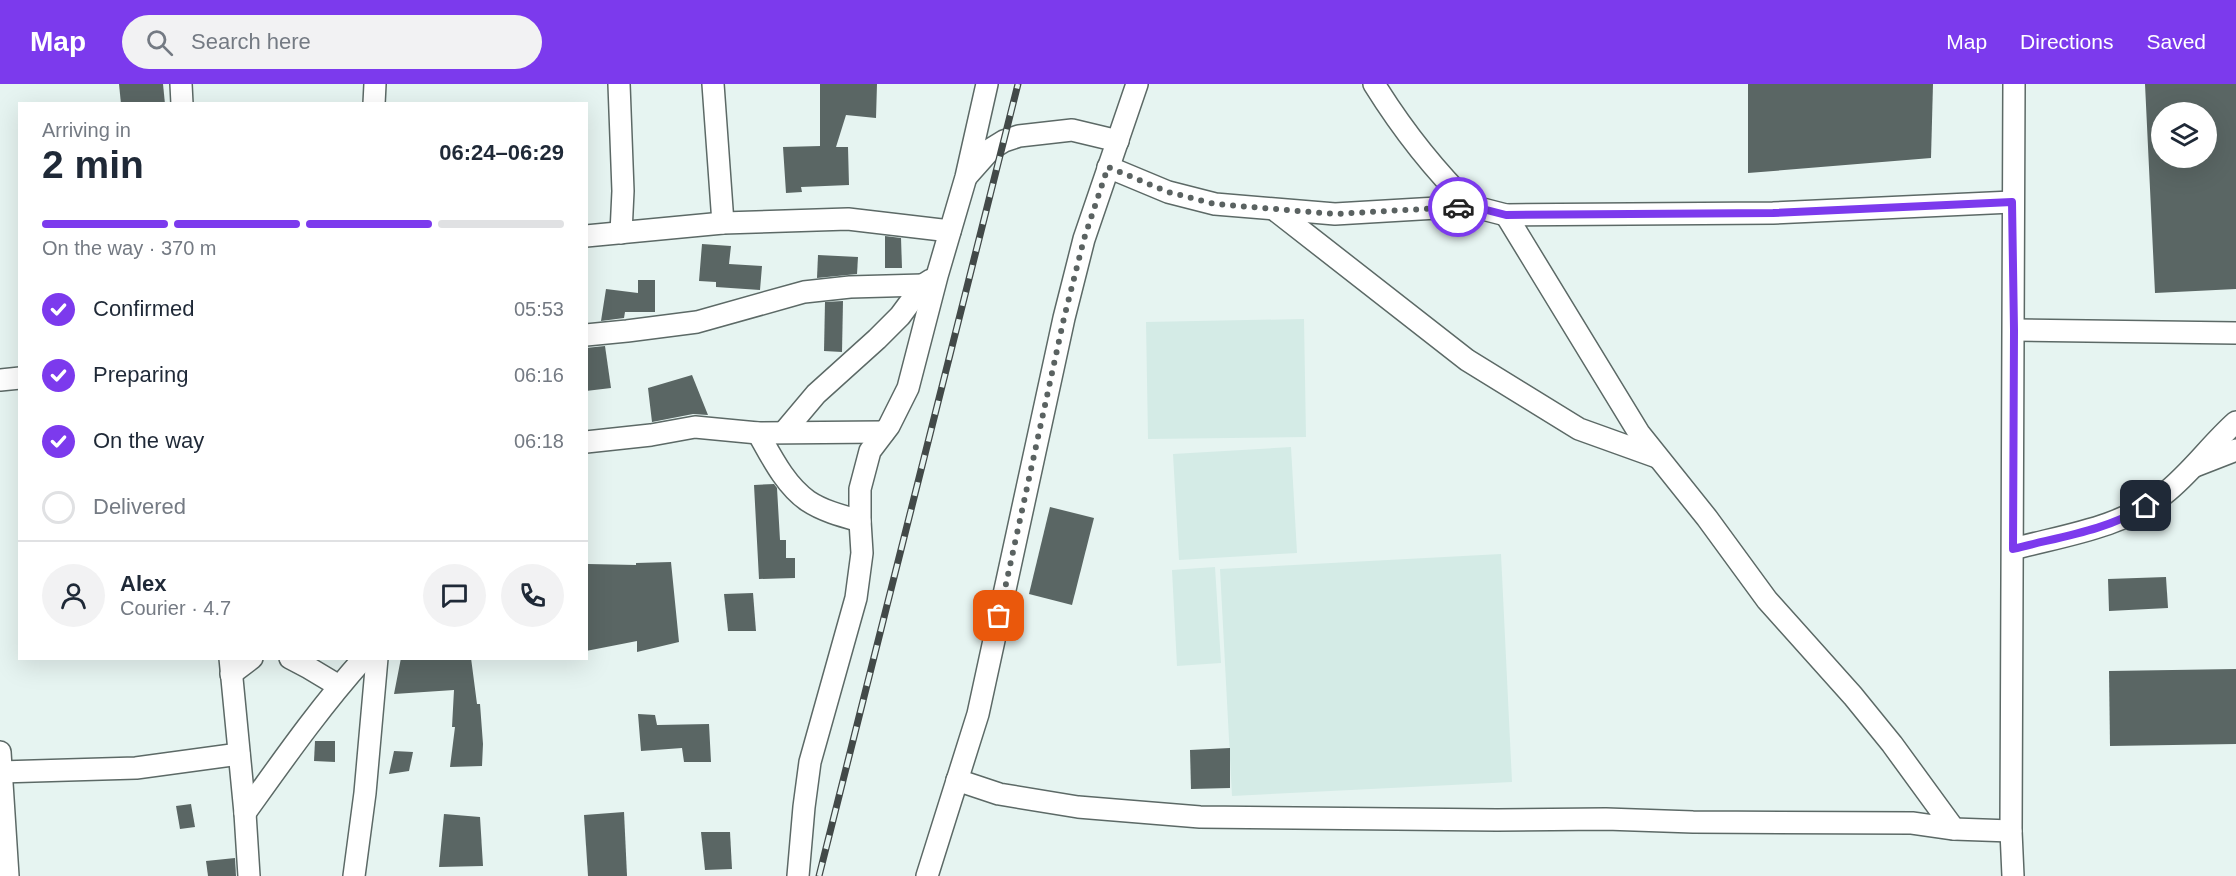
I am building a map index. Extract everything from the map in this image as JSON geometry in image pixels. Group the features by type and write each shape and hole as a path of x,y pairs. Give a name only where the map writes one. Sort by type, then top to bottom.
{"street":[{"path":"181,84 182,102"},
{"path":"374,102 375,84"},
{"path":"619,84 621,233"},
{"path":"713,84 723,224"},
{"path":"798,876 810,762 856,598 862,553 860,489 870,451 884,432 908,388 930,280 950,231 966,177 987,84"},
{"path":"927,876 978,714 1064,318 1084,239 1137,84"},
{"path":"1374,84 1392,114 1427,160 1471,206"},
{"path":"2013,876 2011,831 2014,84"},
{"path":"966,177 991,149 1019,136 1072,129 1118,141"},
{"path":"1108,167 1168,192 1205,202 1335,214 1471,206 1506,215 1773,213 2012,202"},
{"path":"1275,210 1467,360 1579,429 1657,457"},
{"path":"1506,215 1588,347 1616,397 1657,457 1707,518 1767,600 1853,696 1892,744 1954,829"},
{"path":"588,236 723,224 848,219 950,231"},
{"path":"588,334 627,332 697,322 804,292 930,280"},
{"path":"784,432 816,394 900,316 930,280"},
{"path":"2014,330 2236,333"},
{"path":"0,380 18,378"},
{"path":"2013,549 2087,531 2127,518 2164,494 2236,422"},
{"path":"588,442 651,435 695,427 758,433 884,432"},
{"path":"758,433 788,481 807,500 832,514 860,521"},
{"path":"2194,466 2236,450"},
{"path":"247,660 231,666 246,813 249,876"},
{"path":"294,660 339,686"},
{"path":"246,813 339,686 362,660"},
{"path":"354,876 365,793 377,660"},
{"path":"0,752 8,876"},
{"path":"0,772 136,768 239,754"},
{"path":"957,780 999,794 1078,807 1200,817 1912,823 1954,829 2011,831"}],"shaded area":[{"path":"1304,319 1306,437 1148,439 1146,322"},
{"path":"1291,447 1297,553 1179,560 1173,454"},
{"path":"1501,554 1512,782 1232,796 1220,569"},
{"path":"1215,567 1221,663 1177,666 1172,570"}],"building":[{"path":"119,84 163,84 165,102 121,102"},
{"path":"820,84 877,84 876,118 846,115 836,147 848,147 849,185 801,187 802,192 786,193 783,147 820,146"},
{"path":"1748,84 1933,84 1931,158 1748,173"},
{"path":"2145,84 2236,84 2236,289 2155,293"},
{"path":"885,236 901,238 902,268 885,268"},
{"path":"702,244 731,246 729,264 762,266 760,290 716,287 716,282 699,281"},
{"path":"818,255 858,257 857,274 817,278"},
{"path":"638,280 655,280 655,312 625,312 624,318 601,321 606,289 638,293"},
{"path":"843,301 842,352 824,351 825,302"},
{"path":"605,346 611,388 588,391 588,348"},
{"path":"692,375 708,415 693,414 652,422 648,388"},
{"path":"774,484 777,488 780,540 786,540 786,558 795,558 795,578 759,579 754,485"},
{"path":"1050,507 1094,518 1072,605 1029,594"},
{"path":"671,562 679,642 637,652 637,641 588,651 588,564 636,565 636,563"},
{"path":"2166,577 2168,608 2109,611 2108,579"},
{"path":"753,593 756,631 728,631 724,594"},
{"path":"401,660 471,660 477,704 480,704 482,766 450,767 455,727 452,727 454,690 394,694"},
{"path":"2236,669 2236,744 2110,746 2109,671"},
{"path":"638,714 655,715 657,725 709,724 711,762 684,762 682,748 641,751"},
{"path":"315,741 335,741 335,762 314,761"},
{"path":"1230,748 1230,788 1191,789 1190,750"},
{"path":"394,751 413,752 409,771 389,774"},
{"path":"191,804 195,827 180,829 176,806"},
{"path":"624,812 627,876 588,876 584,815"},
{"path":"444,814 480,817 483,866 439,867"},
{"path":"701,832 730,832 732,869 705,870"},
{"path":"235,858 236,876 208,876 206,861"}],"railway":[{"path":"819,876 1018,84"}],"way so far":[{"path":"999,616 1064,318 1084,239 1108,167 1168,192 1215,204 1335,214 1370,214 1458,207"}],"route":[{"path":"1458,207 1471,206 1506,215 1773,213 2012,202 2013,549 2087,531 2127,518 2146,506"}]}
